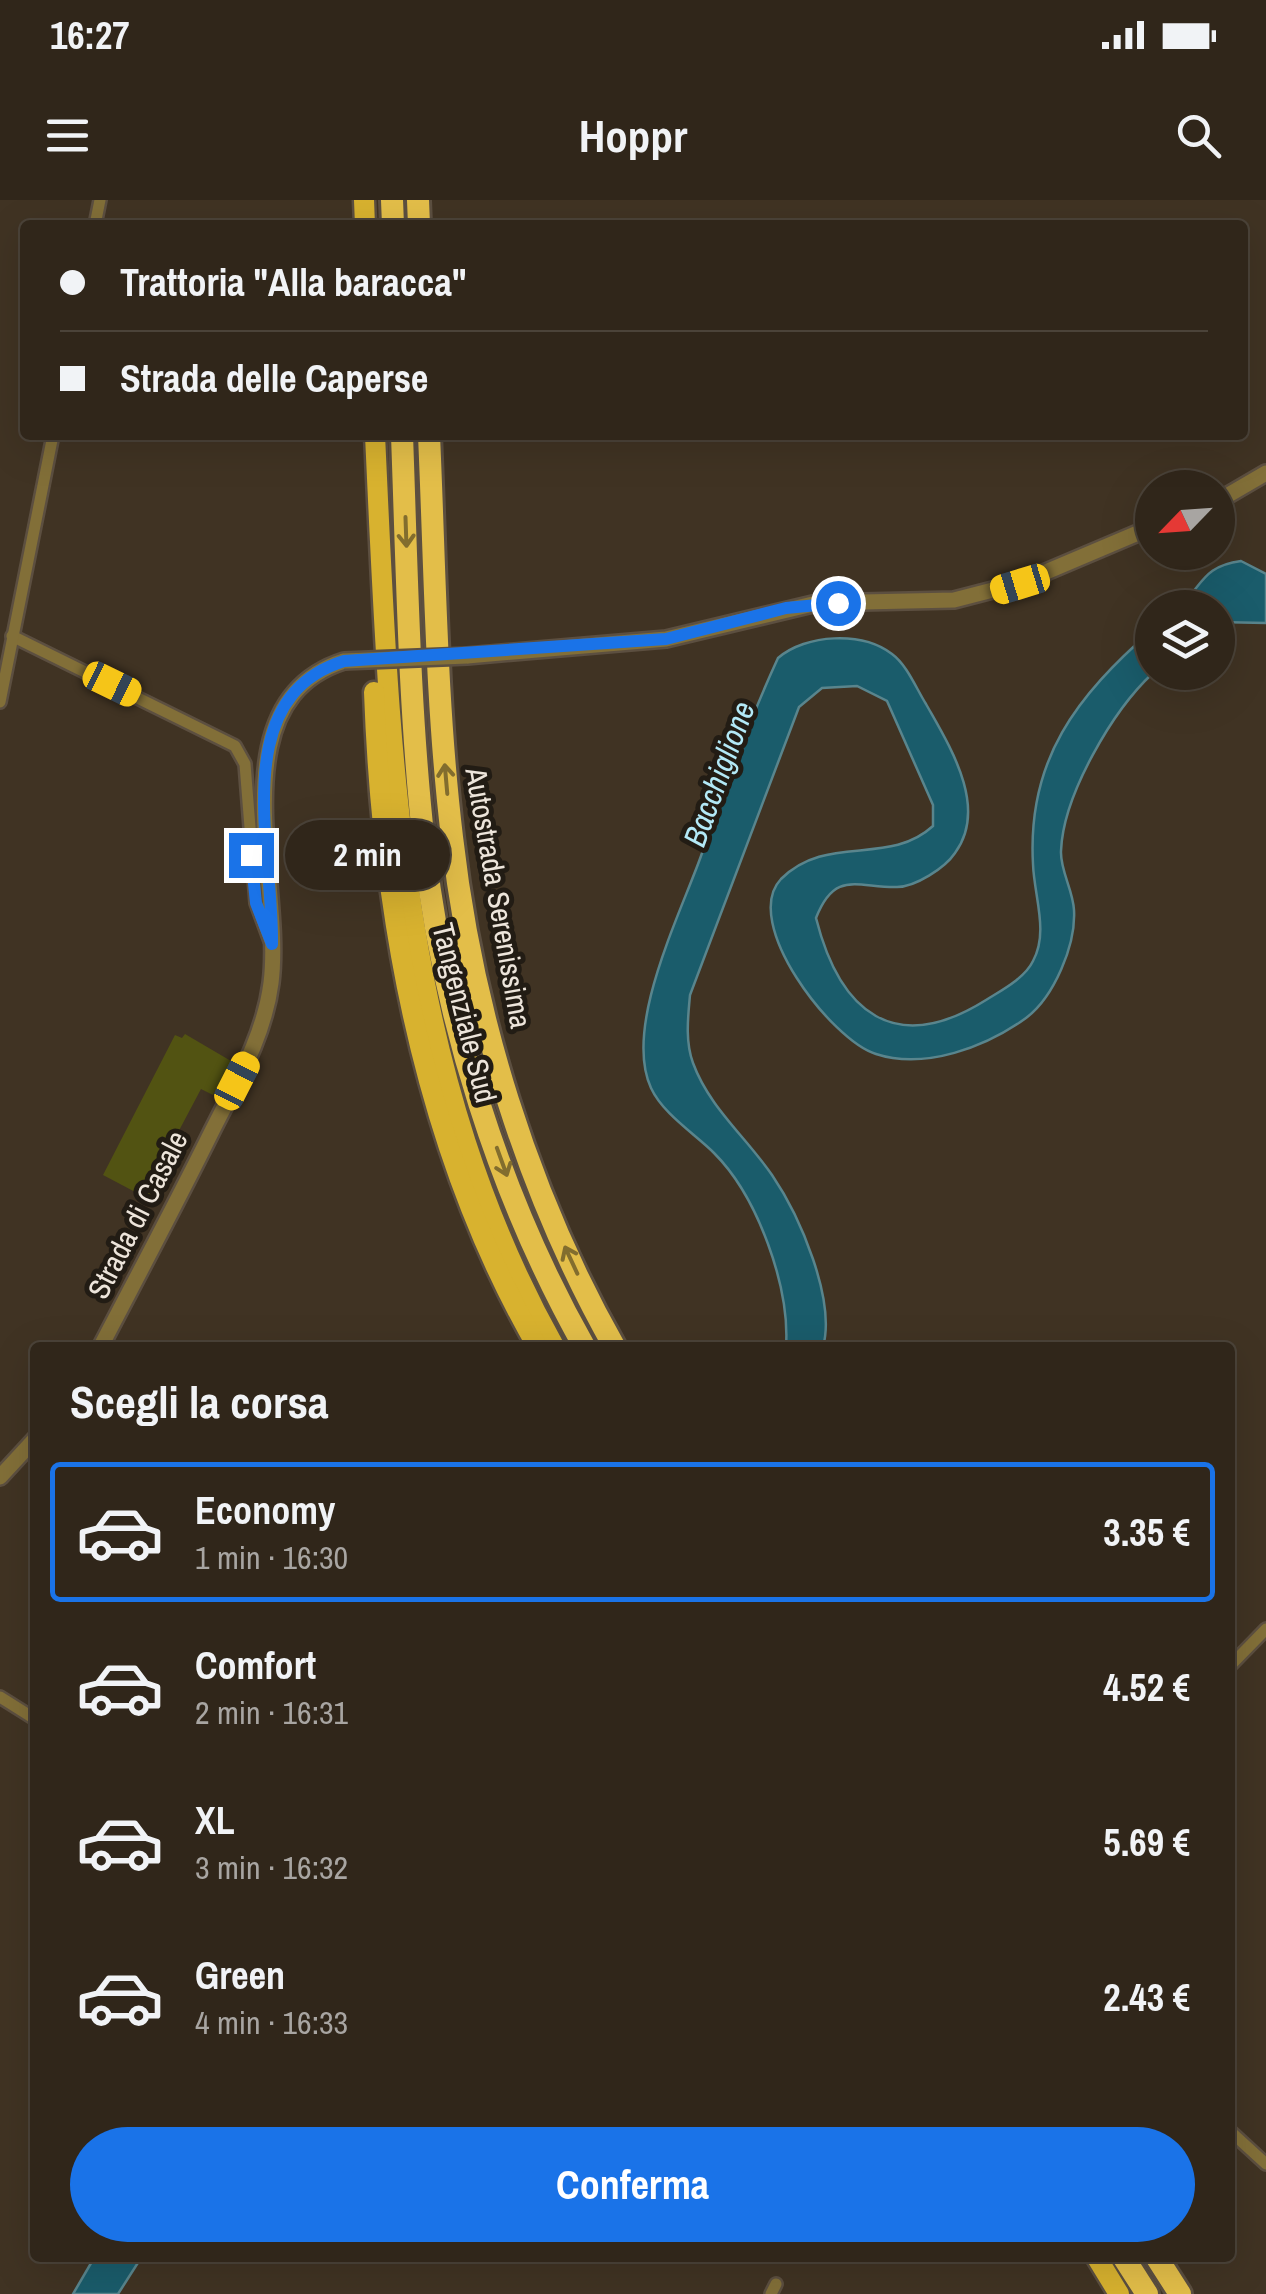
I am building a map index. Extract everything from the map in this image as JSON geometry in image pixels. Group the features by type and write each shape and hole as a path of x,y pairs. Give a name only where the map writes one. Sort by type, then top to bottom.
{"highway":[{"name":"Tangenziale Sud","path":"363,440 380,826 410,1001 441,1118 476,1217 535,1342"},
{"name":"Tangenziale Sud","path":"375,440 394,794 411,926 460,1122 491,1212 552,1342"},
{"name":"Autostrada Serenissima","path":"402,440 417,762 439,938 469,1061 495,1143 542,1263 582,1342"},
{"name":"Autostrada Serenissima","path":"429,440 446,776 474,964 498,1068 532,1168 567,1252 612,1342"},
{"path":"1083,2262 1103,2294"},
{"path":"1099,2262 1119,2294"},
{"path":"1127,2262 1148,2294"},
{"path":"1160,2262 1180,2294"}],"street":[{"path":"0,702 51,440"},
{"path":"1235,491 1266,472"},
{"name":"Strada di Casale","path":"103,1342 255,1046 271,981 264,788 269,740 288,696 313,673 344,661 467,656 666,639 817,604 968,598 1020,584 1135,534"},
{"path":"12,636 236,746 245,764 256,903 272,944"},
{"path":"0,1477 30,1444"},
{"path":"1235,1661 1266,1628"},
{"path":"0,1697 30,1716"},
{"path":"1235,2135 1266,2164"}],"shaded area":[{"path":"185,1034 231,1061 213,1095 201,1089 174,1140 185,1147 156,1203 103,1175 175,1035 182,1038"}],"water":[{"path":"1241,561 1266,574 1266,623 1235,622 1235,590 1194,590 1214,570 1235,570 1235,562"},
{"name":"Bacchiglione","path":"834,638 865,642 892,654 907,670 962,777 968,816 964,835 944,865 904,886 840,887 823,903 816,918 826,951 856,1001 876,1016 899,1024 924,1025 954,1017 1006,988 1033,961 1040,938 1033,864 1033,827 1039,792 1062,732 1101,680 1135,646 1137,690 1093,755 1064,829 1061,858 1073,903 1074,924 1054,984 1036,1009 1010,1029 954,1053 914,1059 876,1054 858,1045 816,1004 781,950 772,923 772,898 781,879 818,857 877,849 915,838 933,826 933,805 887,701 857,686 822,688 799,707 690,995 688,1029 690,1055 700,1079 772,1175 794,1213 813,1259 824,1306 824,1342 786,1342 777,1271 757,1218 730,1172 656,1097 644,1063 644,1034 658,971 737,756 778,658 803,644"},
{"path":"92,2262 138,2262 118,2294 73,2294"}],"route":[{"path":"251,855 256,903 272,944 273,896 264,788 269,740 288,696 301,682 327,666 344,661 467,656 666,639 786,608 838,603"}]}
